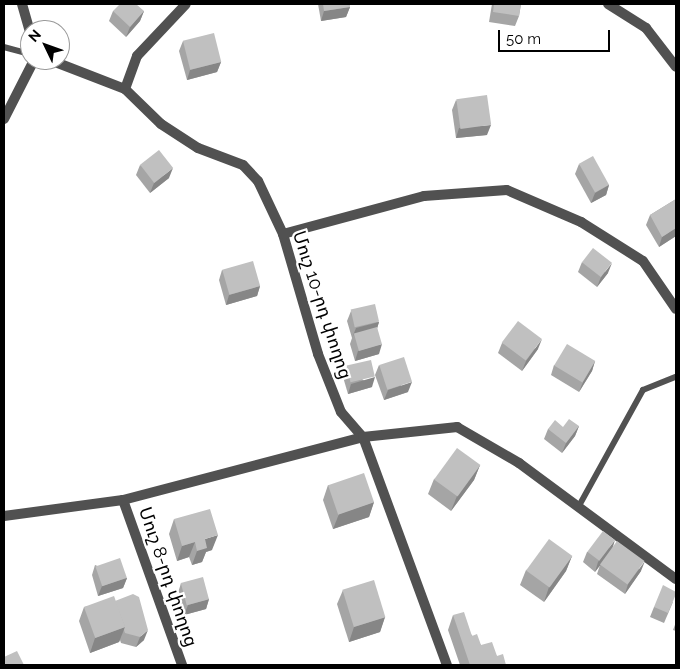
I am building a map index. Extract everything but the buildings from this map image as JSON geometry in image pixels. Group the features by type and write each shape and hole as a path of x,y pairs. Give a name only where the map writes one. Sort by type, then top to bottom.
{"street":[{"path":"22,4 27,20"},
{"path":"125,89 137,56 186,4"},
{"path":"608,4 646,28 676,67"},
{"name":"Մուշ 10-րդ փողոց","path":"70,68 125,89 161,124 198,148 244,165 258,180 283,234 338,403 363,437 447,665"},
{"path":"4,119 29,70"},
{"path":"283,234 424,196 507,190 581,222 644,261 676,309"},
{"path":"4,516 124,500 363,437 457,427 579,506 676,579"},
{"name":"Մուշ 8-րդ փողոց","path":"124,500 182,665"}],"lane":[{"path":"4,47 20,51"},
{"path":"579,506 643,390 676,377"}]}
